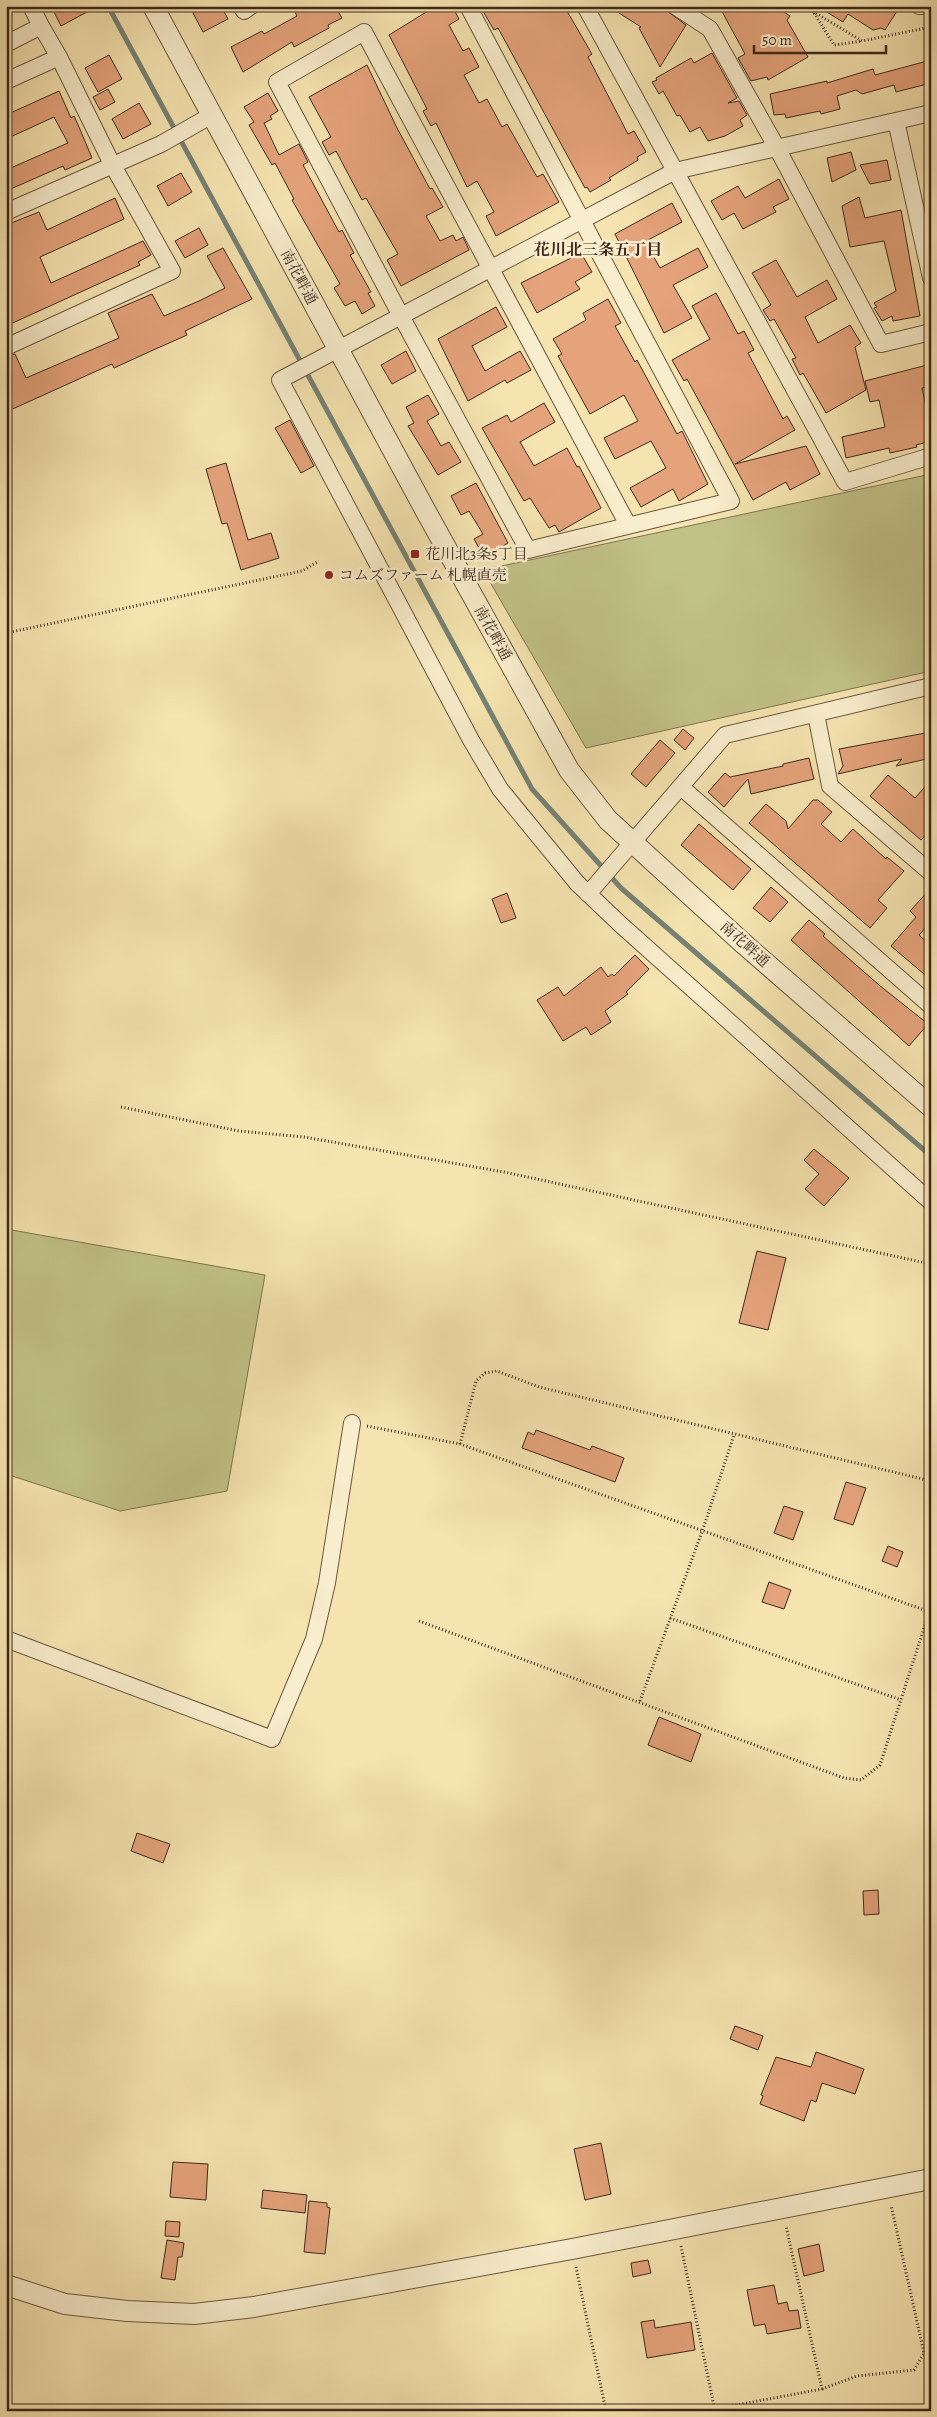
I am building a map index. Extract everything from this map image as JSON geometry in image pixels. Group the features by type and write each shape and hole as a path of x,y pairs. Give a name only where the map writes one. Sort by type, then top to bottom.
{"street":[{"path":"6,347 172,271 112,164 59,57 31,6"},
{"name":"南花畔通","path":"153,6 338,349 569,770 608,820 745,945 931,1107"},
{"path":"241,6 244,10 251,6"},
{"path":"468,6 731,501 628,526 528,550 401,316 278,82 364,32 492,268 628,526"},
{"path":"585,6 845,482 931,456"},
{"path":"676,6 710,28 778,148 881,344 931,332"},
{"path":"6,44 41,26"},
{"path":"6,81 59,57"},
{"path":"931,113 675,171 290,373 280,380 471,740 500,789 588,894 931,1202"},
{"path":"6,212 161,144 212,115"},
{"path":"896,121 931,278"},
{"path":"588,894 725,735 931,686"},
{"path":"816,714 830,786 931,873"},
{"path":"680,787 931,1006"},
{"path":"6,1639 272,1739 314,1639 327,1583 352,1423"},
{"path":"6,2285 65,2304 127,2312 194,2314 312,2297 572,2249 931,2179"}],"path":[{"path":"804,6 862,41"},
{"path":"814,12 834,45 931,27"},
{"path":"6,633 302,571 319,561"},
{"path":"121,1107 239,1131 304,1137 504,1172 931,1264"},
{"path":"460,1444 476,1381 485,1373 497,1371 539,1387 931,1481"},
{"path":"352,1423 460,1444 703,1529 930,1612"},
{"path":"640,1701 703,1529 734,1435"},
{"path":"419,1621 640,1701 844,1778 861,1780 880,1766 931,1606"},
{"path":"670,1618 901,1700"},
{"path":"677,2228 715,2410 822,2389 857,2376 914,2370 924,2352 887,2188"},
{"path":"782,2208 822,2389"},
{"path":"572,2249 606,2411"}],"green space":[{"path":"931,474 931,671 586,748 483,570"},
{"path":"6,1229 265,1275 227,1491 120,1511 6,1474"}],"building":[{"path":"51,6 98,6 61,26"},
{"path":"205,6 221,6 228,19 203,32 193,13"},
{"path":"292,6 335,6 342,18 328,25 329,28 294,47 292,42 243,72 231,47 262,31 264,34 297,16"},
{"path":"436,6 452,6 459,19 449,25 463,51 469,48 479,67 464,75 479,103 487,99 502,127 507,124 537,177 543,174 559,202 496,236 486,216 494,212 477,181 467,187 436,123 431,126 423,111 427,109 389,35"},
{"path":"480,6 564,6 592,54 588,57 628,134 634,131 646,152 637,157 638,160 609,178 611,180 590,192 587,187 585,188 498,28 494,30"},
{"path":"608,6 660,6 686,25 660,67 639,28 641,27"},
{"path":"719,6 775,6 790,16 787,20 808,57 768,80 767,77 751,81 738,58 745,54"},
{"path":"817,6 889,6 897,11 885,30 881,28 873,30 848,14 843,22"},
{"path":"712,53 737,98 728,103 739,101 747,115 740,120 743,126 725,136 708,141 700,127 690,132 680,115 677,116 663,91 659,94 652,82 691,58 694,63"},
{"path":"109,55 122,79 98,92 85,68"},
{"path":"931,60 931,83 896,92 894,85 862,94 856,90 837,96 840,109 821,114 820,111 786,118 785,114 774,115 770,94 827,81 827,83 873,69 875,75"},
{"path":"367,65 397,128 430,189 432,188 443,207 426,216 440,241 453,235 456,241 463,237 469,250 401,286 387,260 398,254 366,198 362,200 336,151 329,155 322,142 331,137 309,97"},
{"path":"108,89 115,102 100,110 93,97"},
{"path":"59,91 71,118 74,116 92,158 65,170 63,166 6,191 6,170 68,143 54,117 6,139 6,115"},
{"path":"268,93 278,111 270,116 272,119 264,123 279,155 299,144 308,162 303,165 339,232 342,230 354,253 350,255 371,292 368,293 375,306 362,314 355,301 345,306 334,288 340,284 292,200 294,199 275,163 272,165 249,125 254,122 244,107"},
{"path":"139,103 151,124 123,139 112,119"},
{"path":"851,152 856,170 832,182 827,158"},
{"path":"887,160 891,180 870,184 860,165"},
{"path":"181,173 192,192 168,206 157,186"},
{"path":"779,179 789,199 773,207 776,212 743,229 734,213 722,220 711,201 738,186 745,198"},
{"path":"859,197 865,218 901,210 920,316 893,321 892,316 882,321 874,308 877,307 874,303 896,291 884,241 850,247 842,206"},
{"path":"115,198 124,219 40,257 51,283 143,241 151,255 138,262 140,265 6,326 6,225 39,212 47,230"},
{"path":"672,203 682,222 648,240 646,243 660,268 698,248 708,267 673,285 692,318 664,333 615,234"},
{"path":"199,228 208,245 185,258 175,241"},
{"path":"223,248 252,299 185,331 187,335 114,368 112,364 6,412 6,357 15,354 26,378 119,338 108,313 152,294 164,316 225,288 207,256"},
{"path":"581,253 592,272 575,282 580,289 537,313 521,283"},
{"path":"776,260 797,297 827,280 837,299 805,317 818,343 850,325 861,343 855,347 866,390 826,413 803,373 800,375 792,359 796,358 774,319 770,321 763,310 771,305 752,273"},
{"path":"716,293 738,334 744,331 754,350 748,353 783,419 787,416 795,430 735,464 806,446 820,474 790,490 786,482 753,500 687,379 684,381 672,360 710,339 692,306"},
{"path":"608,299 621,323 615,326 635,362 637,360 677,434 682,431 708,484 679,501 673,489 641,507 630,488 666,468 651,441 615,459 604,438 638,421 624,395 590,414 558,356 562,354 553,339 586,320 583,313"},
{"path":"496,307 507,327 472,346 485,371 520,351 531,370 507,383 505,380 468,401 438,339"},
{"path":"406,351 416,371 392,384 381,365"},
{"path":"931,364 931,386 922,388 931,428 931,441 916,445 917,447 890,453 889,448 846,458 842,437 885,427 879,400 870,402 865,381"},
{"path":"428,395 439,414 427,421 441,446 449,442 461,462 438,475 408,426 414,423 406,407"},
{"path":"544,403 555,422 520,442 534,466 567,448 577,467 579,466 601,508 559,532 555,525 549,528 530,498 524,501 482,428 507,415 511,422"},
{"path":"290,420 314,466 301,473 275,428"},
{"path":"226,463 248,540 271,533 279,558 241,570 227,523 222,524 206,469"},
{"path":"476,483 508,543 484,557 474,539 483,534 469,511 461,515 451,496"},
{"path":"683,729 694,738 685,750 674,740"},
{"path":"931,732 931,758 896,766 902,759 838,774 843,766 839,749"},
{"path":"660,740 675,753 646,787 631,774"},
{"path":"809,758 814,779 751,794 748,779 724,807 708,792 725,773 730,777 783,766 783,764"},
{"path":"888,775 915,798 931,780 931,830 921,840 870,796"},
{"path":"813,800 818,800 832,812 821,824 841,842 853,829 886,859 887,857 904,871 878,900 887,908 870,928 749,823 766,804 786,821 788,829"},
{"path":"699,824 751,869 733,890 681,845"},
{"path":"771,887 788,902 770,922 753,908"},
{"path":"931,888 931,930 927,926 919,935 931,946 931,980 891,946 916,917 910,911"},
{"path":"507,893 516,918 501,923 492,899"},
{"path":"809,920 825,934 823,936 879,985 928,1024 909,1046 791,940"},
{"path":"635,955 649,969 626,992 628,994 605,1011 611,1022 591,1035 586,1027 563,1041 537,1000 558,987 564,996 601,967 608,977 612,974 614,976"},
{"path":"814,1149 849,1178 824,1206 805,1189 819,1174 804,1160"},
{"path":"757,1251 786,1258 768,1330 739,1323"},
{"path":"536,1430 590,1450 592,1446 624,1458 615,1482 522,1448 528,1432 534,1435"},
{"path":"846,1482 866,1488 853,1525 834,1519"},
{"path":"784,1506 803,1512 793,1540 774,1533"},
{"path":"888,1546 903,1552 897,1567 882,1561"},
{"path":"769,1582 791,1590 784,1609 762,1602"},
{"path":"659,1717 701,1734 691,1762 648,1745"},
{"path":"137,1833 170,1844 163,1863 131,1851"},
{"path":"878,1890 879,1914 864,1915 863,1891"},
{"path":"735,2026 763,2036 758,2050 730,2039"},
{"path":"816,2052 864,2069 855,2094 822,2083 816,2102 811,2100 804,2121 760,2104 763,2096 761,2095 776,2057 811,2067"},
{"path":"601,2143 611,2194 585,2200 574,2149"},
{"path":"173,2162 208,2164 206,2200 170,2197"},
{"path":"263,2190 307,2195 305,2213 261,2208"},
{"path":"309,2201 327,2203 327,2207 330,2208 325,2254 304,2252"},
{"path":"166,2221 180,2222 179,2237 165,2236"},
{"path":"167,2240 184,2243 182,2257 178,2257 175,2280 161,2278"},
{"path":"819,2244 824,2271 804,2276 798,2249"},
{"path":"648,2260 651,2273 633,2277 631,2263"},
{"path":"774,2285 778,2304 787,2302 789,2311 798,2310 801,2328 767,2334 765,2324 754,2326 747,2290"},
{"path":"654,2320 655,2328 691,2322 695,2350 647,2358 641,2322"}],"waterway":[{"path":"108,6 532,789 621,888 931,1156"}],"place":[{"name":"花川北3条5丁目","path":"415,554"},
{"name":"コムズファーム 札幌直売","path":"329,575"}],"district":[{"name":"花川北三条五丁目","path":"598,249"}]}
